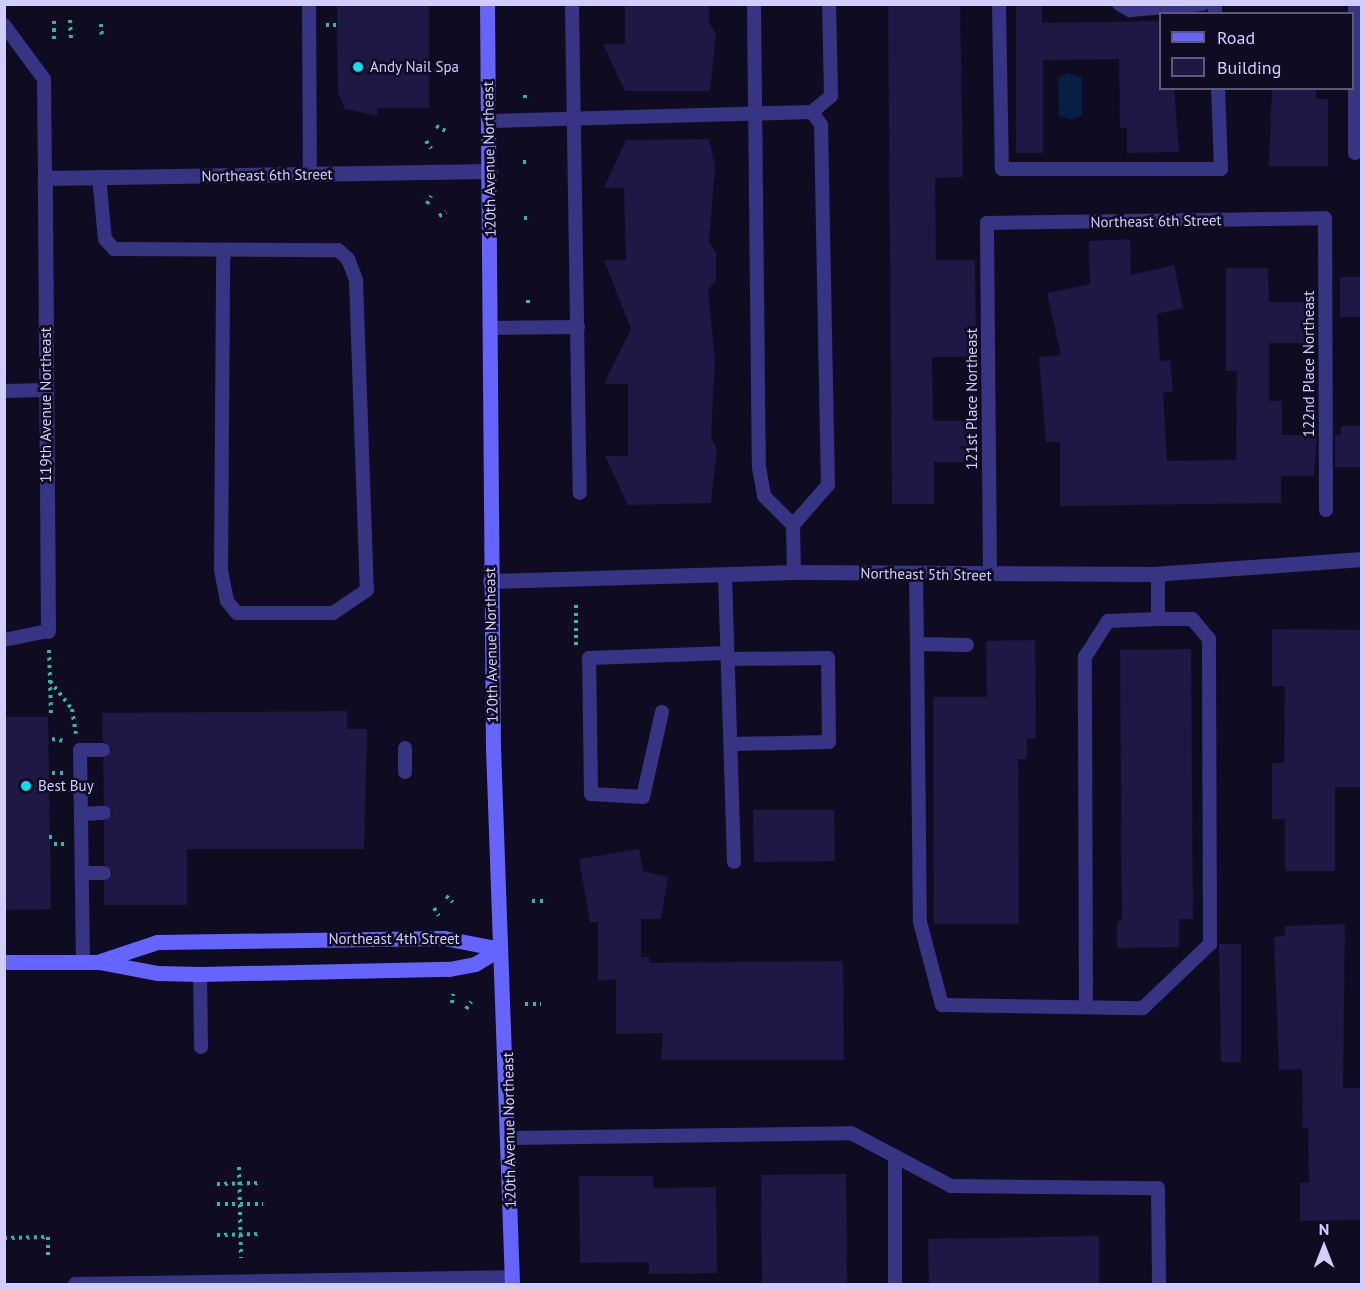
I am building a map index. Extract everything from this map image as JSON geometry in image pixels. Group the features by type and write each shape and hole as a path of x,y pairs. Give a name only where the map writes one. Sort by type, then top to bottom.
{"main road":[{"name":"120th Avenue Northeast","path":"487,4 490,171 490,581 500,949 511,1138 512,1280"},
{"name":"Northeast 4th Street","path":"99,962 167,942 444,938 500,949"},
{"name":"Northeast 4th Street","path":"4,962 99,962 200,974 449,969 500,949"}],"street":[{"name":"Northeast 6th Street","path":"45,178 490,171"},
{"name":"119th Avenue Northeast","path":"45,178 48,632"},
{"name":"Northeast 5th Street","path":"490,581 794,572 1158,574 1362,559"}],"lane":[{"path":"309,4 310,174"},
{"path":"572,4 580,493"},
{"path":"754,4 759,467 764,496 793,525"},
{"path":"489,121 812,111 831,96 829,4"},
{"path":"999,4 1002,169 1221,168 1218,90"},
{"path":"1119,4 1130,10 1203,4"},
{"path":"1355,4 1355,153"},
{"path":"4,25 44,79 45,178"},
{"path":"794,572 793,525 828,485 821,125 812,111"},
{"path":"99,177 105,239 114,249 338,250 348,259 356,280 367,591 333,613 237,613 227,601 222,569 224,251"},
{"name":"Northeast 6th Street","path":"987,223 1325,218"},
{"name":"122nd Place Northeast","path":"1325,218 1326,510"},
{"name":"121st Place Northeast","path":"987,223 990,574"},
{"path":"490,328 578,327"},
{"path":"4,391 46,390"},
{"path":"916,573 920,922 942,1005 1143,1008 1210,944 1209,639 1192,619 1108,621 1085,657 1086,1006"},
{"path":"1158,574 1158,619"},
{"path":"724,575 734,862"},
{"path":"4,640 28,640 48,632"},
{"path":"918,644 967,645"},
{"path":"662,712 643,797 591,794 590,658 728,656 828,658 829,742 731,744"},
{"path":"405,748 405,772"},
{"path":"83,962 80,750 103,750"},
{"path":"82,814 104,813"},
{"path":"82,873 104,873"},
{"path":"200,974 201,1047"},
{"path":"511,1138 851,1133 951,1185 1158,1188 1159,1284"},
{"path":"895,1156 895,1284"},
{"path":"75,1284 512,1280"}],"path":[{"path":"70,20 71,39"},
{"path":"54,21 54,39"},
{"path":"101,24 102,39"},
{"path":"436,126 446,131"},
{"path":"426,141 430,148"},
{"path":"427,204 430,196"},
{"path":"439,216 446,212"},
{"path":"528,300 528,307"},
{"path":"576,605 576,648"},
{"path":"48,632 51,714"},
{"path":"50,680 73,713"},
{"path":"446,896 453,902"},
{"path":"532,901 545,901"},
{"path":"434,908 439,916"},
{"path":"452,1004 453,994"},
{"path":"466,1009 471,1002"},
{"path":"525,1004 542,1004"},
{"path":"239,1167 241,1258"},
{"path":"217,1184 262,1184"},
{"path":"217,1204 262,1204"},
{"path":"216,1235 262,1234"},
{"path":"4,1238 48,1237 48,1256"}],"water":[{"path":"1068,73 1082,78 1082,115 1072,120 1059,116 1058,78"}],"building":[{"path":"337,4 429,4 429,108 378,108 377,116 345,109 338,93"},
{"path":"625,4 709,4 709,23 716,34 710,91 625,91 603,44 625,44"},
{"path":"888,4 960,4 963,177 935,178 936,260 975,260 976,357 932,357 933,421 976,421 976,462 934,462 934,504 892,504"},
{"path":"1016,4 1042,4 1042,23 1159,21 1159,90 1174,90 1179,152 1127,153 1127,128 1120,128 1119,59 1043,60 1043,153 1016,153"},
{"path":"1272,90 1316,90 1316,99 1328,99 1328,166 1269,166"},
{"path":"709,139 715,167 709,242 716,253 716,281 708,290 715,361 711,437 717,449 711,503 628,505 605,456 628,456 628,384 604,384 631,329 604,260 626,260 624,188 604,188 626,140"},
{"path":"1130,239 1131,275 1174,265 1183,308 1157,314 1160,361 1170,360 1173,391 1163,393 1167,461 1236,460 1237,371 1226,371 1226,268 1268,268 1269,302 1311,302 1311,343 1269,343 1269,401 1282,401 1282,435 1317,435 1314,476 1281,476 1281,503 1060,506 1060,442 1046,442 1039,357 1061,355 1047,293 1090,284 1089,241"},
{"path":"1340,277 1362,277 1362,317 1340,317"},
{"path":"1341,426 1362,426 1362,467 1335,467 1335,435 1341,435"},
{"path":"1272,629 1362,630 1362,787 1335,787 1335,871 1285,871 1285,819 1272,819 1272,763 1284,763 1285,686 1272,686"},
{"path":"1035,640 1036,738 1027,739 1027,759 1018,759 1019,924 934,924 933,697 987,697 986,641"},
{"path":"1191,649 1193,919 1179,919 1179,947 1117,948 1117,921 1122,921 1120,650"},
{"path":"347,711 347,729 367,729 364,849 187,849 187,905 104,905 104,882 113,872 104,864 104,822 113,813 104,804 103,759 112,749 103,741 102,713"},
{"name":"Best Buy","path":"4,717 48,717 51,909 4,910"},
{"path":"753,810 834,810 835,861 754,862"},
{"path":"639,849 643,871 668,877 661,919 641,919 641,957 649,957 649,963 843,961 844,1060 661,1060 663,1033 616,1034 616,979 598,981 598,922 590,922 579,859"},
{"path":"1345,924 1343,1088 1362,1088 1362,1220 1300,1221 1300,1183 1309,1183 1308,1128 1303,1128 1302,1069 1279,1070 1274,937 1285,936 1285,926"},
{"path":"1219,944 1241,944 1241,1062 1221,1062"},
{"path":"846,1174 847,1284 762,1284 761,1175"},
{"path":"579,1176 653,1176 653,1188 716,1187 717,1273 649,1274 649,1262 580,1263"},
{"path":"1099,1236 1099,1284 929,1284 928,1239"}],"place":[{"name":"Andy Nail Spa","path":"358,67"},
{"name":"Best Buy","path":"26,786"}]}
